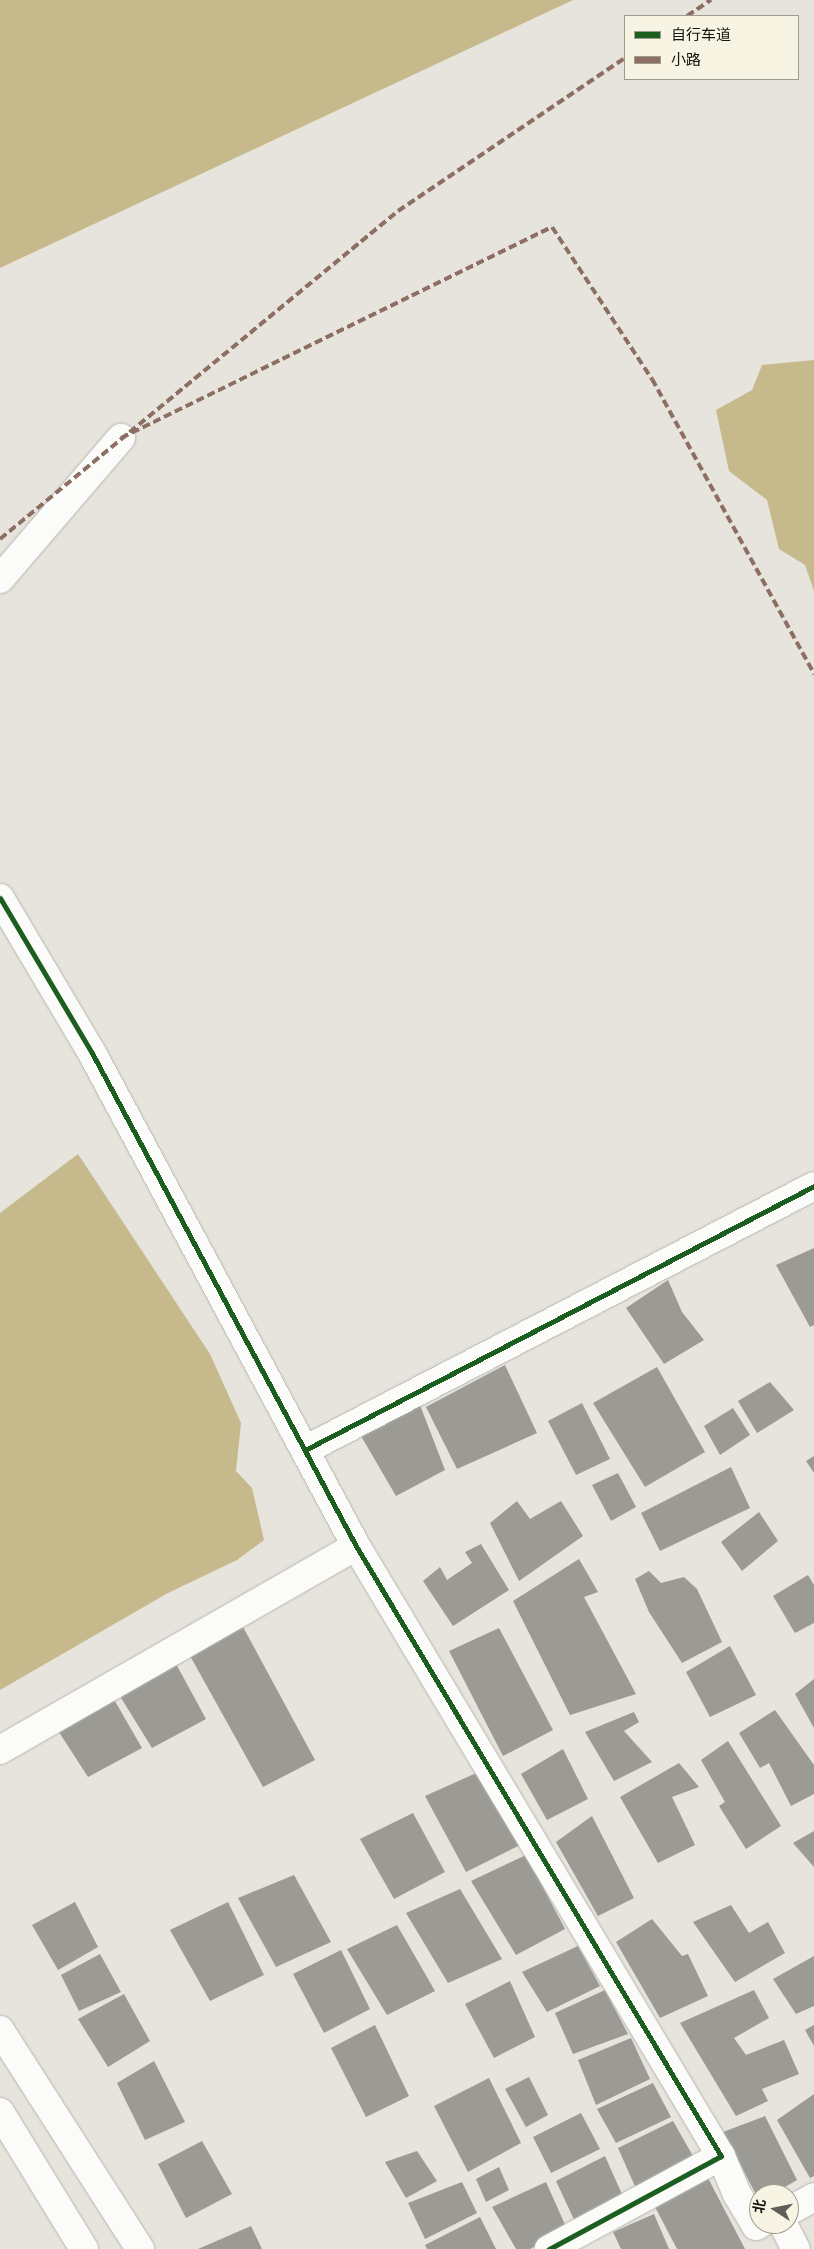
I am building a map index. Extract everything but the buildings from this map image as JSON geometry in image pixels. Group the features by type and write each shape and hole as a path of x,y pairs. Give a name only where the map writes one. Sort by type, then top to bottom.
{"street":[{"path":"0,579 121,438"},
{"path":"0,898 92,1053 356,1546 721,2156 749,2214"},
{"path":"305,1450 814,1186"},
{"path":"0,1750 356,1546"},
{"path":"0,2030 140,2249"},
{"path":"0,2112 84,2249"},
{"path":"549,2249 721,2156"},
{"path":"799,2205 814,2197"},
{"path":"788,2234 796,2249"}],"shaded area":[{"path":"0,0 573,0 0,268"},
{"path":"814,360 814,591 805,565 779,549 767,500 729,471 716,410 752,390 762,365"},
{"path":"78,1154 210,1354 241,1423 236,1471 252,1488 264,1540 237,1560 168,1593 0,1690 0,1213"}],"marked path":[{"path":"688,15 711,0"},
{"path":"0,539 398,211 624,59"},
{"path":"121,438 552,227 652,379 814,674"}],"cycle path":[{"path":"0,898 92,1053 356,1546 721,2156 549,2249"},
{"path":"305,1450 814,1186"}]}
